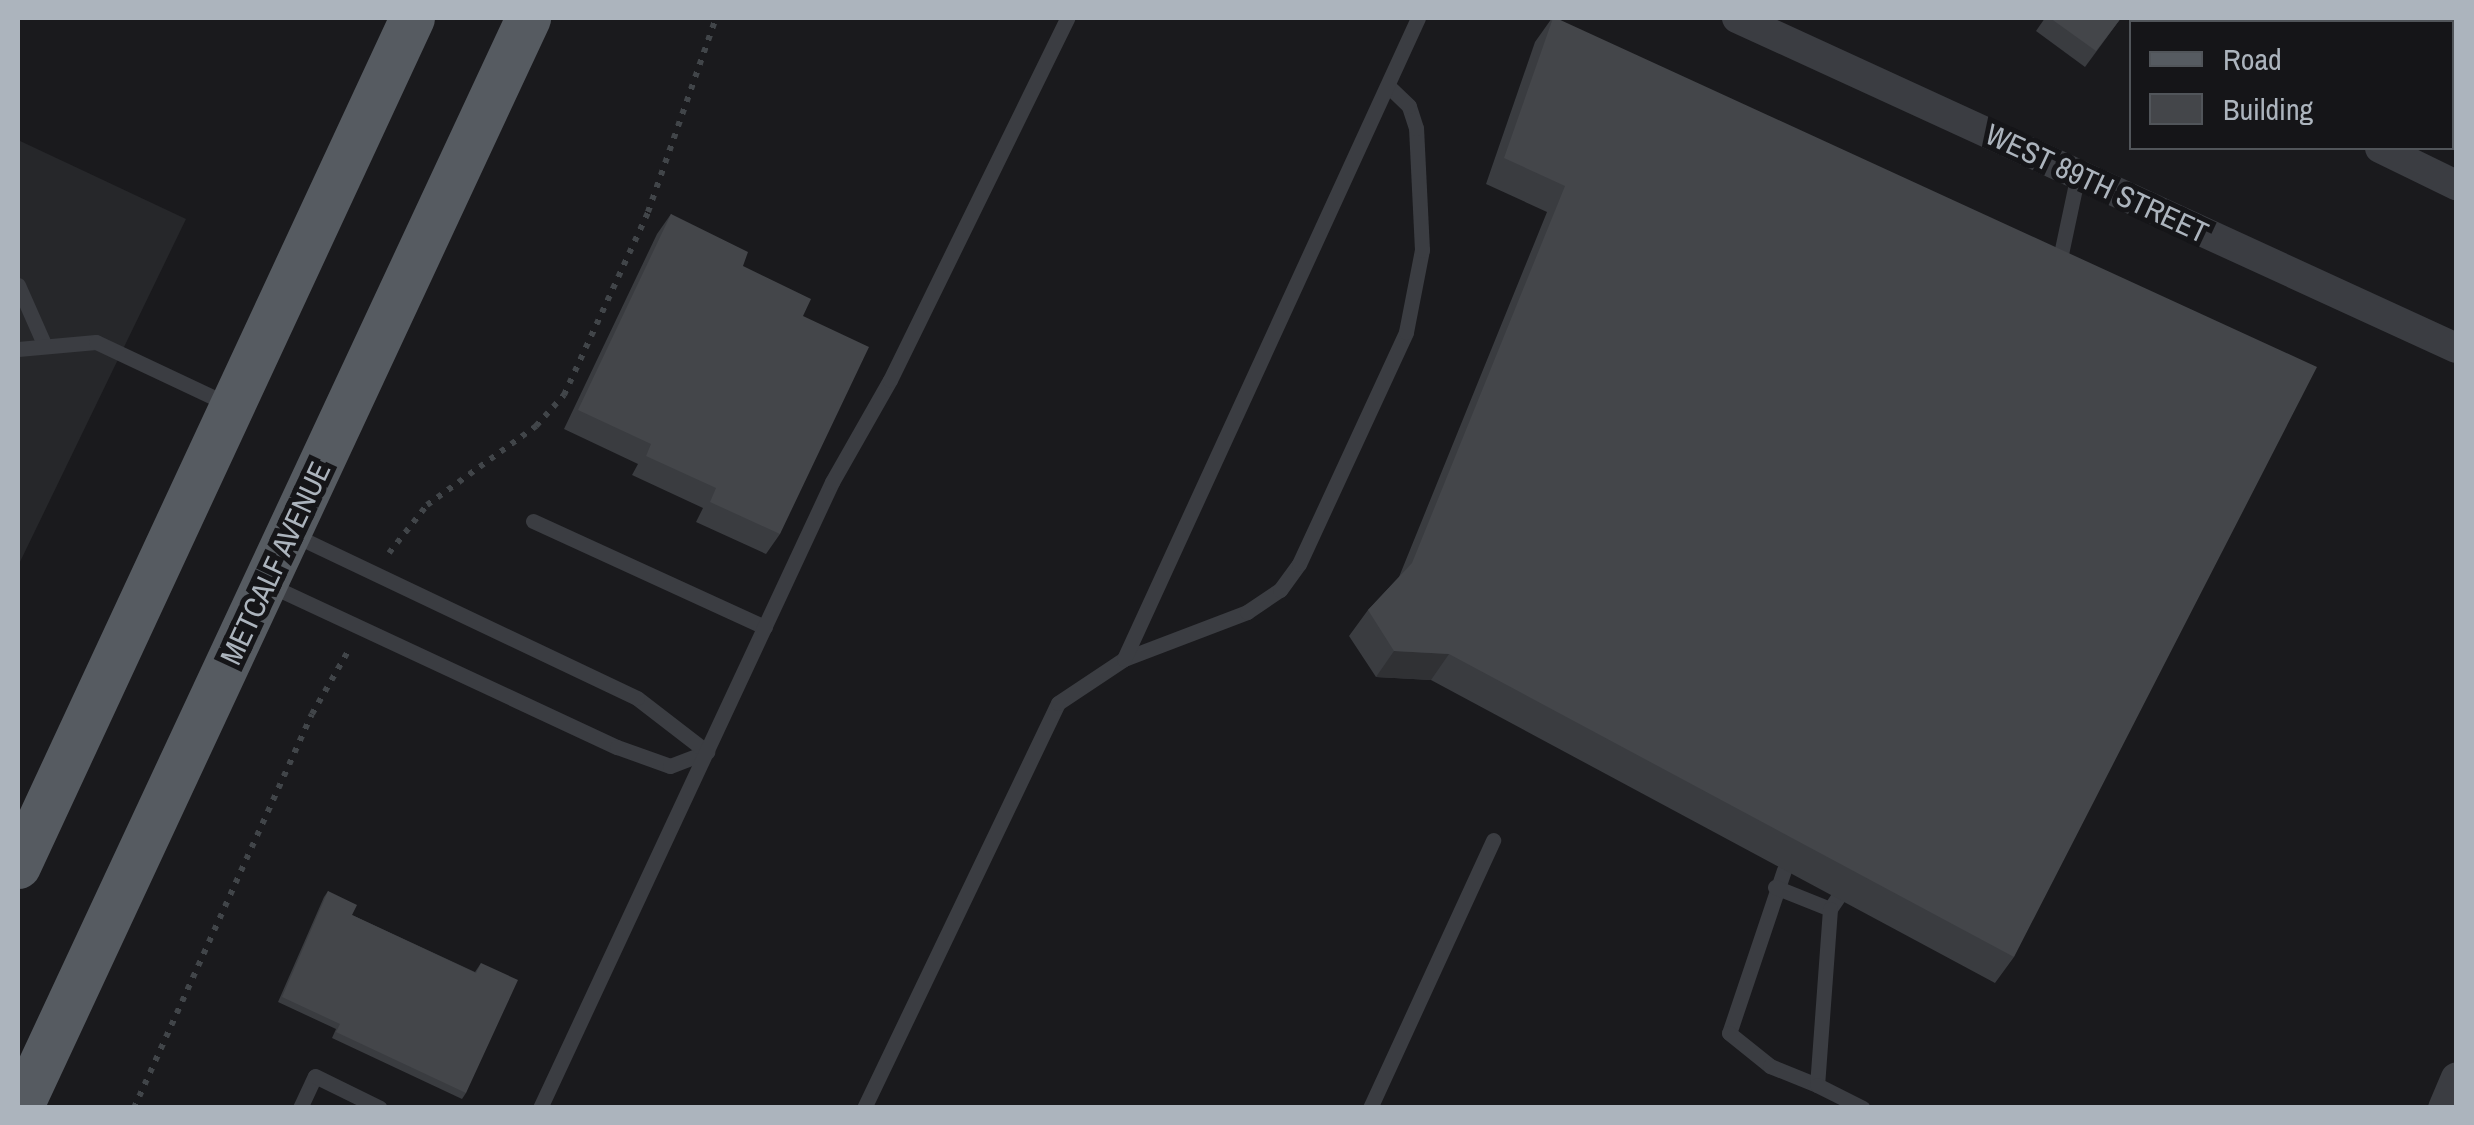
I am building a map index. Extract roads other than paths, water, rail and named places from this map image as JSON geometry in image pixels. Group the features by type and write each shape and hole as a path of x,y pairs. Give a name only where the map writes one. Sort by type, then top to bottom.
{"main road":[{"path":"18,863 228,404 412,18"},
{"name":"METCALF AVENUE","path":"20,1108 528,18"}],"street":[{"name":"WEST 89TH STREET","path":"1736,18 2456,348"},
{"path":"2384,150 2456,184"},
{"path":"2443,1108 2456,1078"}],"lane":[{"path":"540,1108 766,626 1067,18"},
{"path":"1124,659 1418,18"},
{"path":"864,1108 1058,703 1124,659 1247,612 1280,590 1299,564 1406,332 1422,250 1416,128 1409,106 1389,87"},
{"path":"2056,282 2078,174"},
{"path":"18,285 44,344"},
{"path":"18,349 96,342 228,404"},
{"path":"532,521 766,626"},
{"path":"289,534 637,698 707,752"},
{"path":"266,583 618,747 670,766 707,752"},
{"path":"1370,1108 1494,840"},
{"path":"1784,870 1775,887 1729,1033 1770,1066 1864,1108"},
{"path":"1775,887 1834,903 1817,1085"},
{"path":"300,1108 315,1076 380,1108"}]}
